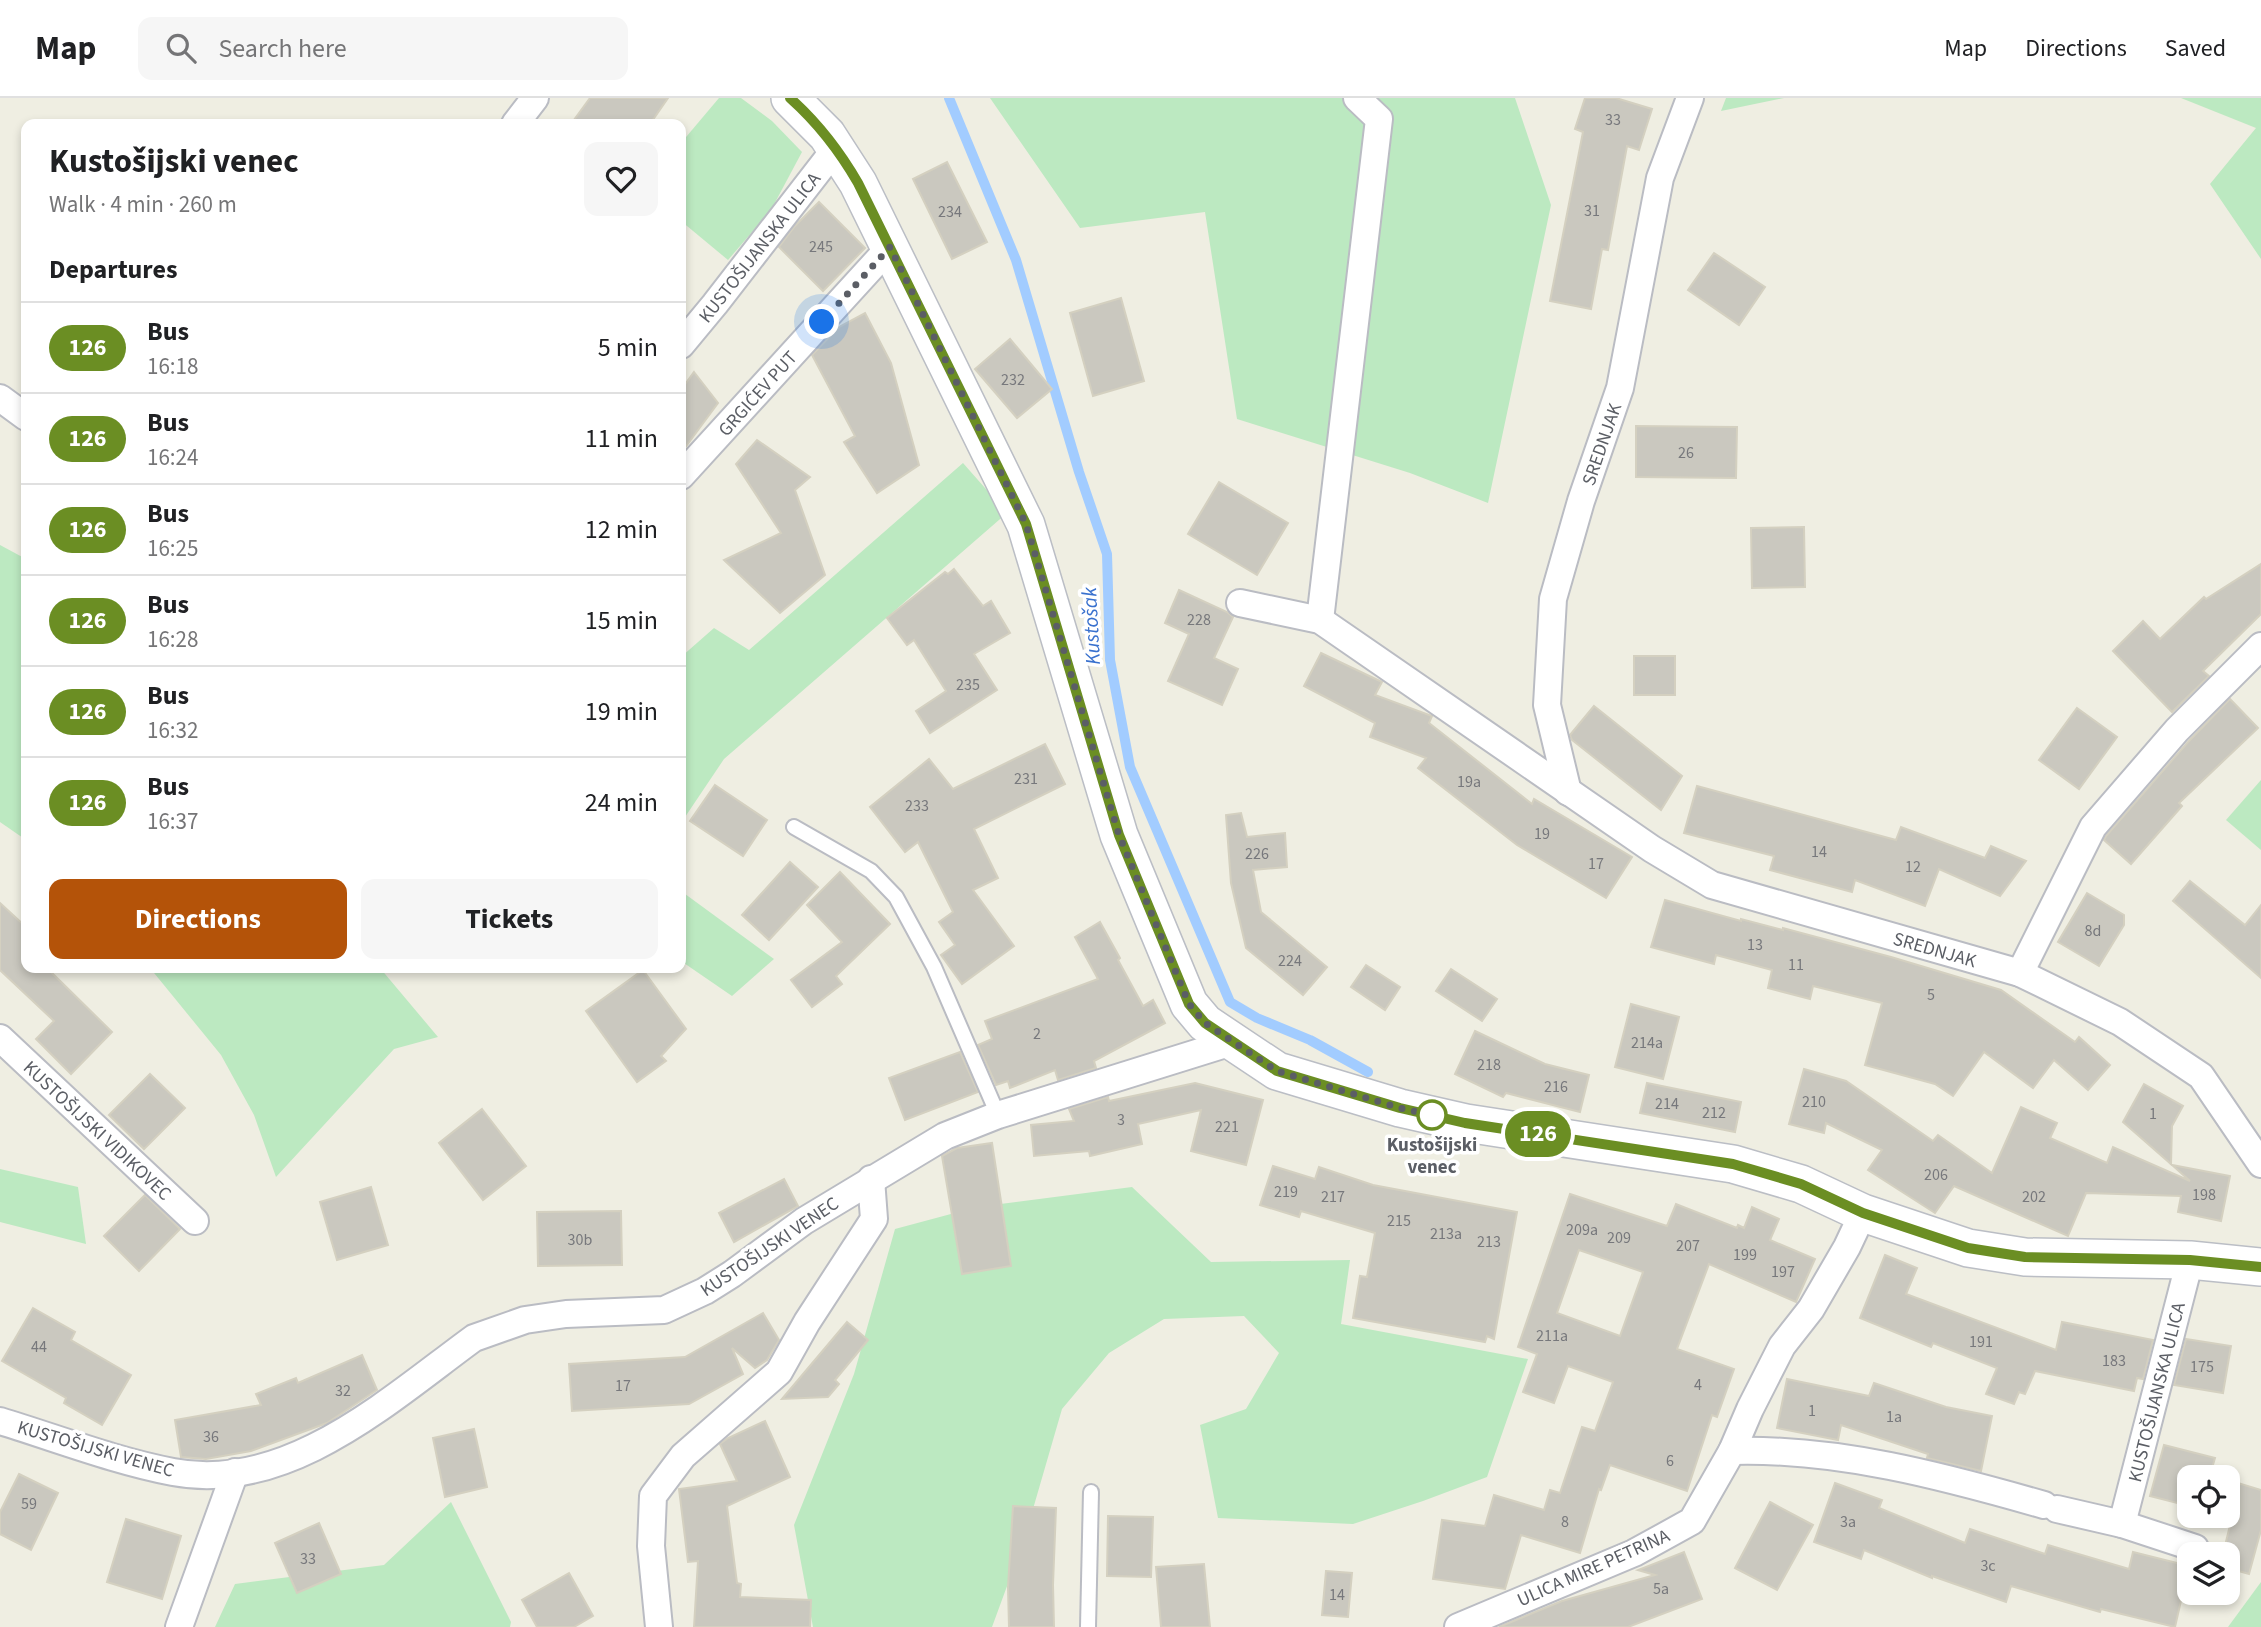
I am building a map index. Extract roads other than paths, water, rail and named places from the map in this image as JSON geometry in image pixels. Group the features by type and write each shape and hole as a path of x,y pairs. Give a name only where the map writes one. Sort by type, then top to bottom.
{"street":[{"path":"519,119 535,98"},
{"name":"KUSTOŠIJANSKA ULICA","path":"790,98 807,113 836,148 858,183 1026,524 1119,835 1189,1004 1205,1023 1277,1071 1400,1108 1465,1123 1733,1164 1801,1184 1863,1213 1968,1248 2025,1257 2190,1260 2261,1267"},
{"path":"1320,620 1379,118 1357,98"},
{"name":"SREDNJAK","path":"1568,792 1547,705 1553,599 1581,501 1620,388 1660,178 1690,98"},
{"name":"KUSTOŠIJANSKA ULICA","path":"686,339 836,148"},
{"name":"GRGIĆEV PUT","path":"686,471 890,247"},
{"path":"0,398 21,413"},
{"name":"SREDNJAK","path":"1240,603 1320,620 1652,849 1712,885 2020,973 2120,1023 2201,1076 2261,1164"},
{"path":"2020,973 2093,827 2177,730 2261,646"},
{"name":"KUSTOŠIJSKI VIDIKOVEC","path":"0,1038 195,1222"},
{"name":"KUSTOŠIJSKI VENEC","path":"0,1421 174,1472 214,1474 280,1462 344,1432 474,1338 525,1320 566,1314 664,1310 705,1291 804,1221 945,1136 999,1115 1232,1042"},
{"path":"659,1627 651,1546 653,1496 683,1456 779,1372 807,1322 874,1219 871,1179"},
{"name":"ULICA MIRE PETRINA","path":"1458,1627 1634,1553 1692,1521 1732,1451 1750,1409 1783,1346 1811,1309 1847,1247 1863,1213"},
{"name":"KUSTOŠIJANSKA ULICA","path":"2122,1524 2190,1260"},
{"path":"1732,1451 1768,1450 1862,1459 2122,1524 2177,1542"},
{"path":"179,1627 234,1472"}],"lane":[{"path":"794,827 871,871 897,897 934,967 999,1115"},
{"path":"1088,1627 1091,1492"}],"waterway":[{"name":"Kustošak","path":"949,98 1016,260 1079,472 1107,554 1110,660 1130,767 1230,1002 1257,1018 1310,1040 1368,1072"}],"place":[{"name":"Kustošijski venec","path":"1432,1115"}]}
